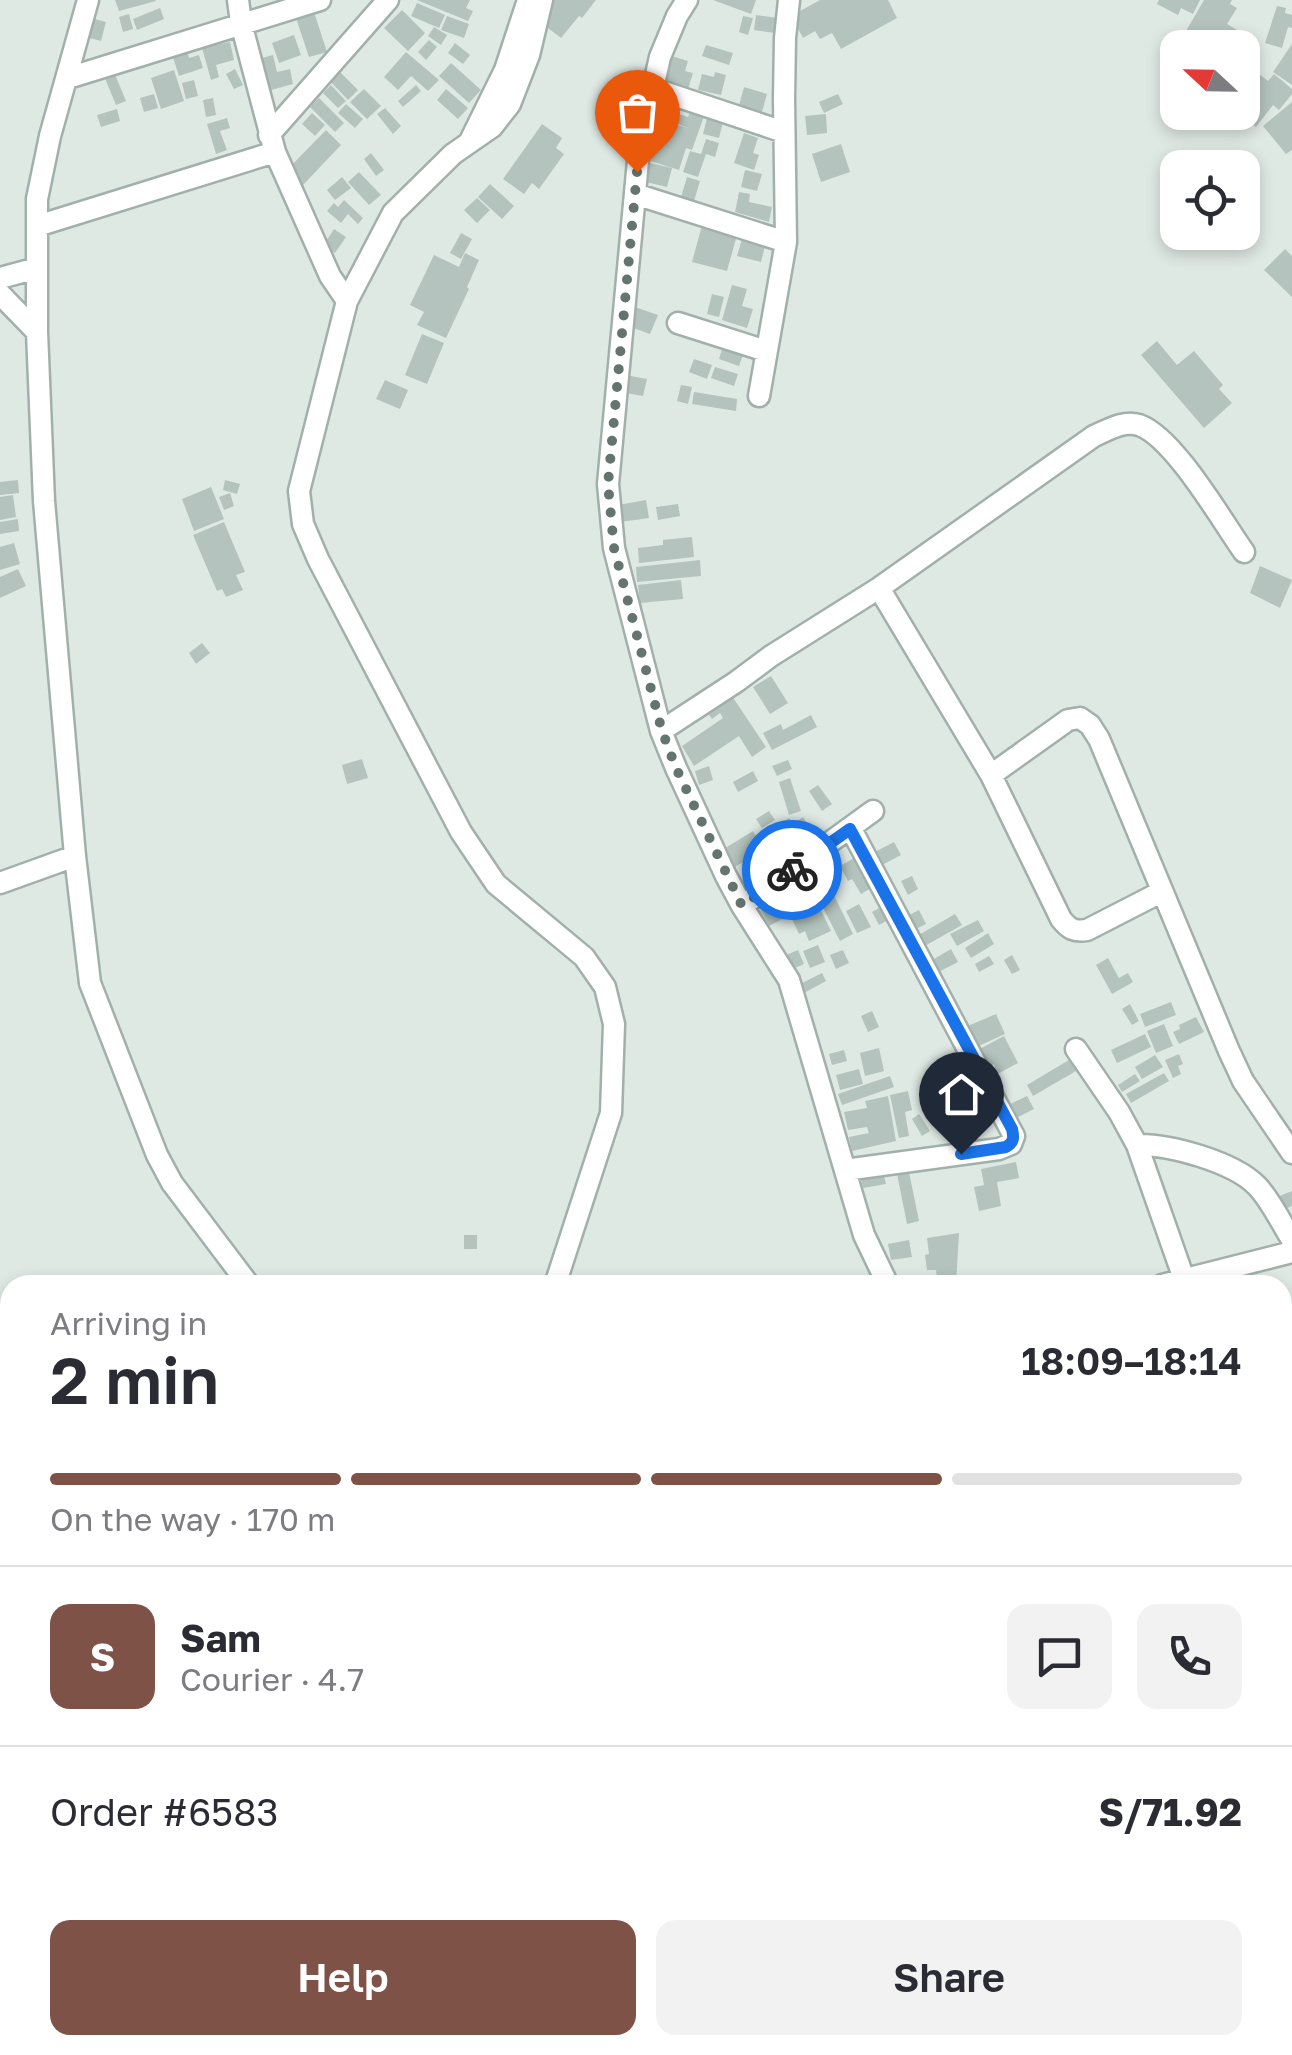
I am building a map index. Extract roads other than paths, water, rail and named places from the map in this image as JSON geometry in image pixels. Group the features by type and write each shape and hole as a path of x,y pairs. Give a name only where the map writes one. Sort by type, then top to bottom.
{"street":[{"path":"88,0 50,136 37,199 37,332 44,501 90,982 157,1155 172,1183 241,1275"},
{"path":"238,0 272,143 330,276 347,301"},
{"path":"68,78 320,0"},
{"path":"37,226 272,143 388,0"},
{"path":"470,141 505,70 528,0"},
{"path":"542,0 528,56 510,104 492,127 453,154 394,214 347,301 298,491 303,524 318,559 461,832 496,884 584,958 604,987 614,1024 612,1113 558,1275"},
{"path":"687,0 666,43 639,150 608,484 614,548 662,731 742,906 790,980 864,1234 883,1275"},
{"path":"759,396 786,242 788,0"},
{"path":"652,88 784,132"},
{"path":"635,194 786,242"},
{"path":"0,278 37,268"},
{"path":"0,294 37,332"},
{"path":"678,324 766,351"},
{"path":"662,731 879,588 1094,436 1121,424 1138,424 1175,454 1244,552"},
{"path":"879,588 991,775 1068,928 1077,932 1087,930 1162,892"},
{"path":"991,775 1068,720 1080,718 1090,725 1243,1080 1292,1152"},
{"path":"742,906 873,811"},
{"path":"846,1170 1000,1149 1011,1144 1014,1136 850,829"},
{"path":"0,883 75,856"},
{"path":"1076,1048 1136,1145 1183,1275"},
{"path":"1136,1145 1154,1145 1232,1168 1258,1186 1292,1240"},
{"path":"1200,1275 1292,1252"}]}
